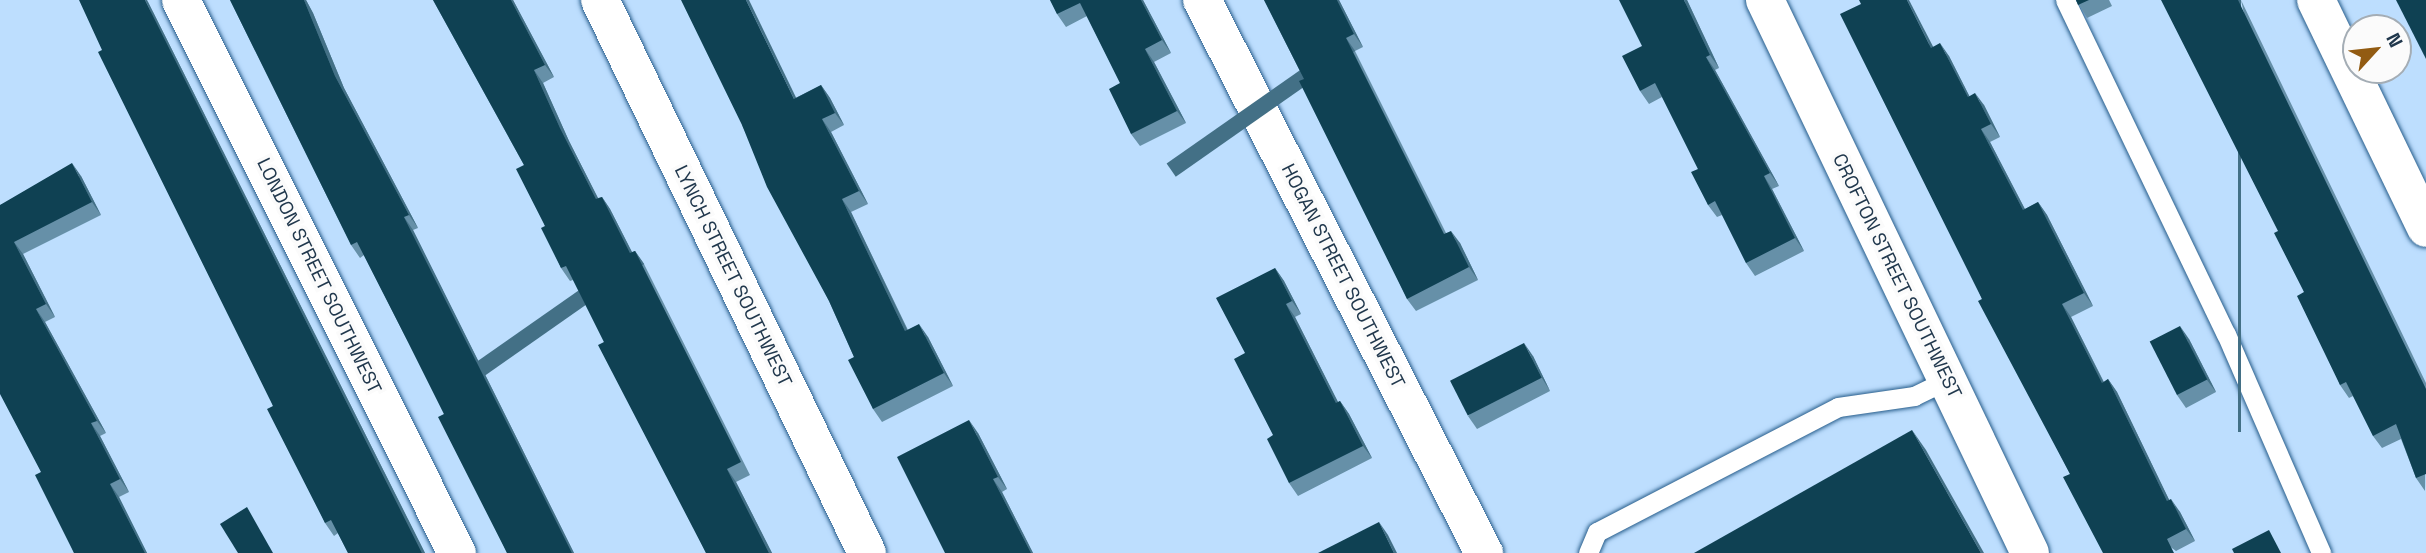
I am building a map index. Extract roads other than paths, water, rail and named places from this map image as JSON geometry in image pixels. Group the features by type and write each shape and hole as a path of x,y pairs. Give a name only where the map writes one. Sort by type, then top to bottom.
{"street":[{"name":"LONDON STREET SOUTHWEST","path":"181,0 457,553"},
{"name":"LYNCH STREET SOUTHWEST","path":"600,0 867,553"},
{"name":"HOGAN STREET SOUTHWEST","path":"1202,0 1484,553"},
{"name":"CROFTON STREET SOUTHWEST","path":"1765,0 2030,553"},
{"path":"2316,0 2426,228"}],"lane":[{"path":"2065,0 2226,334 2321,553"},
{"path":"1588,553 1597,532 1838,407 1914,396 1947,380"}]}
